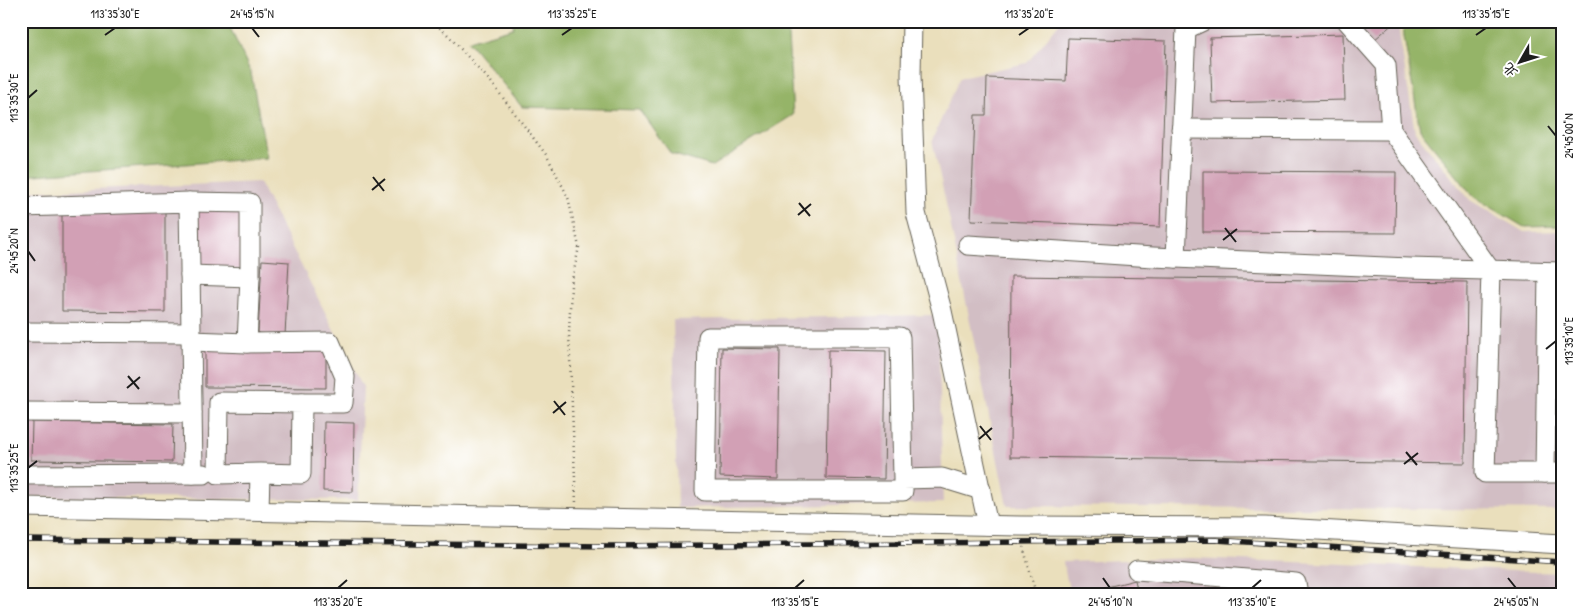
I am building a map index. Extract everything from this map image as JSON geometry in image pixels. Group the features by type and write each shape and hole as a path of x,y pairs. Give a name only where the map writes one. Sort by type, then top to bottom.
{"street":[{"path":"912,21 911,75 916,213 942,310 988,525"},
{"path":"1176,258 1186,29 1203,21"},
{"path":"968,245 1176,258 1491,272 1555,273 1554,473 1485,474 1491,272 1391,130 1386,65 1347,21"},
{"path":"1182,129 1391,130"},
{"path":"189,202 193,474"},
{"path":"21,207 189,202 250,203 250,277 247,343"},
{"path":"190,275 250,277"},
{"path":"21,332 191,337 247,343 330,342 345,377 343,403 219,402 218,474"},
{"path":"708,337 900,337 903,479 903,490 705,492 708,337"},
{"path":"21,475 301,474 302,404"},
{"path":"21,412 192,413"},
{"path":"260,473 260,511"},
{"path":"903,479 942,478 981,490"},
{"path":"21,507 1020,526 1265,527 1562,544"},
{"path":"1137,570 1296,583 1298,594"}],"path":[{"path":"432,21 447,34 492,82 547,156 568,197 579,247 572,285 569,334 576,517"},
{"path":"1020,526 1022,542 1036,594"}],"shaded area":[{"path":"1061,21 1398,21 1415,132 1470,200 1524,232 1562,231 1562,510 1007,506 932,140 960,77 1027,63"},
{"path":"259,182 363,387 358,500 21,497 21,192"},
{"path":"938,315 943,503 677,508 673,320"},
{"path":"1192,558 1562,573 1562,594 1070,594 1063,562"}],"green space":[{"path":"21,21 227,21 251,73 267,158 21,176"},
{"path":"514,21 787,21 793,115 712,166 671,154 640,110 522,107 468,41 513,28"},
{"path":"1403,21 1562,21 1562,226 1524,227 1474,197 1420,130"}],"building":[{"path":"1359,21 1395,21 1395,22 1374,40"},
{"path":"1343,34 1345,100 1212,103 1210,38"},
{"path":"1068,38 1166,41 1160,227 971,220 975,115 986,115 987,78 1066,81"},
{"path":"1203,171 1396,172 1395,233 1203,232"},
{"path":"197,207 245,208 244,269 197,268"},
{"path":"62,211 165,212 165,312 62,311"},
{"path":"262,260 289,262 285,335 258,333"},
{"path":"1011,276 1467,282 1465,463 1010,457"},
{"path":"205,348 326,349 326,388 205,387"},
{"path":"722,348 780,349 778,479 720,477"},
{"path":"828,350 886,351 884,479 826,478"},
{"path":"32,422 173,424 172,462 31,460"},
{"path":"324,422 354,423 353,492 323,491"},
{"path":"1135,580 1138,594 1092,594 1091,591"}],"railway":[{"path":"21,540 610,546 1216,540 1562,562"}]}
